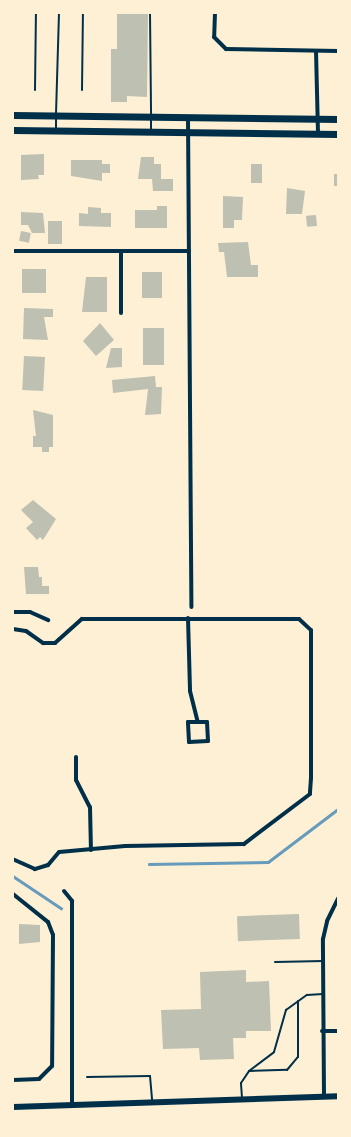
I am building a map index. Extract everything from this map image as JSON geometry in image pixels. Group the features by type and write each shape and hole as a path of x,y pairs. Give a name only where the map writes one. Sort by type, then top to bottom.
{"main road":[{"path":"13,115 338,119"},
{"path":"13,130 338,134"},
{"path":"13,1107 338,1096"}],"street":[{"path":"215,13 214,37 219,45 226,49 316,52 338,51"},
{"path":"316,52 318,134"},
{"path":"188,118 191,608"},
{"path":"13,251 189,251"},
{"path":"121,251 121,313"},
{"path":"13,612 30,612 48,620"},
{"path":"188,618 190,691 198,722"},
{"path":"13,629 26,631 43,643 55,643 82,619 299,619 308,625 310,794 244,844 59,852 48,865 35,869 13,859"},
{"path":"188,722 198,722 207,722 208,741 189,742 188,722"},
{"path":"76,757 76,780 90,807 91,850"},
{"path":"64,891 72,901 72,1105"},
{"path":"13,894 48,922 53,935 52,1066 50,1072 39,1079 13,1080"},
{"path":"324,1096 322,1031 323,961 327,921 337,901"},
{"path":"322,1031 338,1031"}],"lane":[{"path":"35,90 36,13"},
{"path":"56,131 58,13"},
{"path":"82,90 83,13"},
{"path":"150,13 151,132"},
{"path":"275,962 323,961"},
{"path":"242,1099 241,1083 249,1071 274,1052 286,1010 307,995 323,994"},
{"path":"249,1071 287,1070 298,1057 298,1002"},
{"path":"87,1077 150,1076 152,1102"}],"building":[{"path":"117,13 148,13 147,97 127,96 127,102 111,102 111,49 117,49"},
{"path":"44,154 44,175 38,175 39,179 21,180 21,155"},
{"path":"141,157 154,157 154,164 161,164 161,179 173,179 173,191 153,191 152,179 138,179"},
{"path":"71,160 102,160 102,164 110,164 110,173 102,173 102,181 71,176"},
{"path":"251,164 262,164 262,183 251,183"},
{"path":"334,174 338,174 338,186 334,186"},
{"path":"287,188 305,191 302,214 286,214"},
{"path":"223,196 243,197 242,220 234,220 234,228 223,228"},
{"path":"157,206 167,206 167,228 135,228 135,210 157,210"},
{"path":"88,207 101,208 101,213 111,213 111,227 79,226 79,213 88,214"},
{"path":"21,212 43,213 45,233 32,233 28,225 21,225"},
{"path":"316,215 317,226 307,227 306,216"},
{"path":"48,221 62,221 62,244 48,244"},
{"path":"21,231 31,233 29,243 19,241"},
{"path":"248,242 251,265 258,265 258,277 227,277 224,252 219,252 218,243"},
{"path":"22,269 46,269 46,293 22,293"},
{"path":"142,272 162,272 162,298 142,298"},
{"path":"86,277 107,277 107,312 82,312"},
{"path":"24,308 53,309 53,317 44,317 48,340 23,339"},
{"path":"100,323 114,340 96,356 83,341"},
{"path":"143,328 164,328 164,365 143,365"},
{"path":"111,348 122,348 122,367 106,368"},
{"path":"24,356 45,357 43,391 22,390"},
{"path":"155,376 156,387 162,387 161,414 145,415 148,389 113,393 112,380"},
{"path":"33,410 53,415 53,447 49,447 49,452 42,452 42,447 33,447 33,436 36,436"},
{"path":"33,500 56,519 43,540 40,537 37,540 26,528 33,522 21,510"},
{"path":"24,567 38,567 39,577 42,577 42,586 49,586 49,594 26,594"},
{"path":"299,914 300,939 238,941 237,916"},
{"path":"19,924 40,925 40,942 19,944"},
{"path":"246,970 246,982 269,981 271,1031 246,1031 246,1038 233,1038 234,1059 200,1060 199,1048 163,1049 161,1010 201,1009 200,972"}],"waterway":[{"path":"149,864 268,862 338,809"},
{"path":"13,876 61,908"}]}
